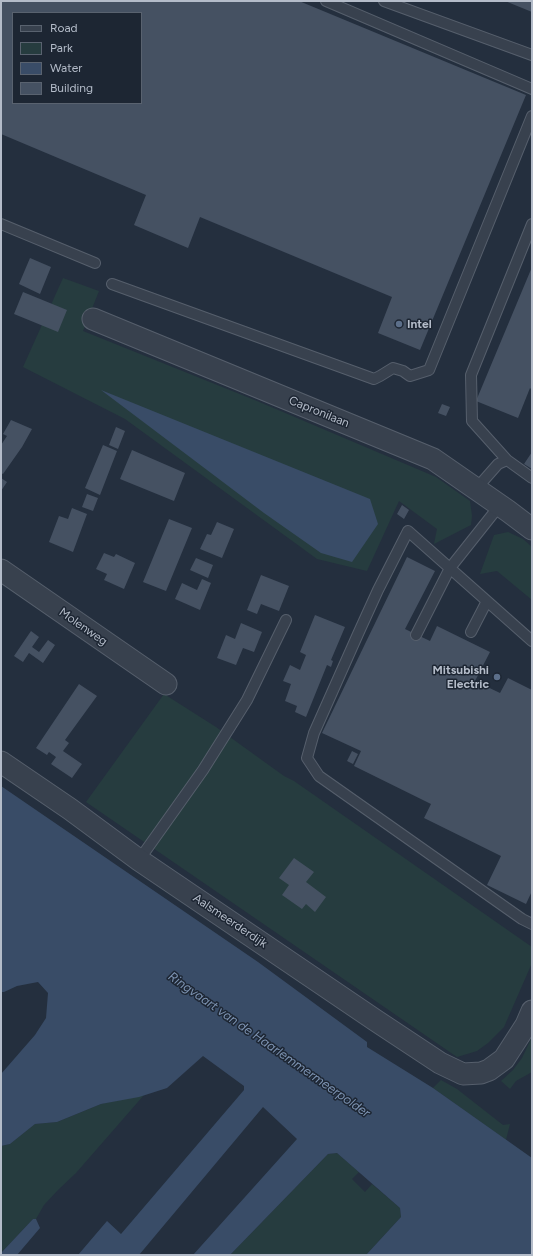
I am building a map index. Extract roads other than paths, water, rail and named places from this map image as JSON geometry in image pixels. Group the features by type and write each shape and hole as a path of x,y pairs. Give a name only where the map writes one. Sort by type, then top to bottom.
{"street":[{"name":"Capronilaan","path":"94,319 433,459 500,505 532,530"},
{"name":"Molenweg","path":"1,570 166,684"},
{"name":"Aalsmeerderdijk","path":"1,762 139,860 375,1020 440,1063 463,1074 480,1073 489,1070 504,1059 526,1025 532,1011"}],"lane":[{"path":"326,1 532,89"},
{"path":"384,1 532,55"},
{"path":"112,284 374,379 393,368 410,376 430,370 532,116"},
{"path":"1,224 95,263"},
{"path":"532,224 471,375 472,421 507,460 532,478"},
{"path":"476,489 498,464 507,460"},
{"path":"416,634 450,568 500,505"},
{"path":"532,641 408,531 378,590 358,634 314,733 307,758 319,776 522,919 532,924"},
{"path":"471,632 487,601"},
{"path":"139,860 203,770 247,700 286,620"}],"water":[{"path":"101,390 370,499 378,524 352,562 321,553 264,513"},
{"name":"Ringvaart van de Haarlemmermeerpolder","path":"1,786 258,962 367,1042 367,1047 433,1088 532,1158 532,1255 366,1255 401,1217 400,1208 337,1153 328,1154 230,1255 193,1255 297,1139 263,1107 139,1255 78,1255 107,1221 121,1234 244,1090 244,1086 203,1056 167,1088 139,1097 101,1104 57,1122 35,1124 10,1144 1,1146 1,1074 35,1035 46,1018 48,993 38,982 17,986 1,992"},
{"path":"33,1219 36,1219 40,1228 17,1255 1,1255 1,1253"}],"place":[{"name":"Intel","path":"399,324"},
{"name":"Mitsubishi Electric","path":"497,677"}]}
